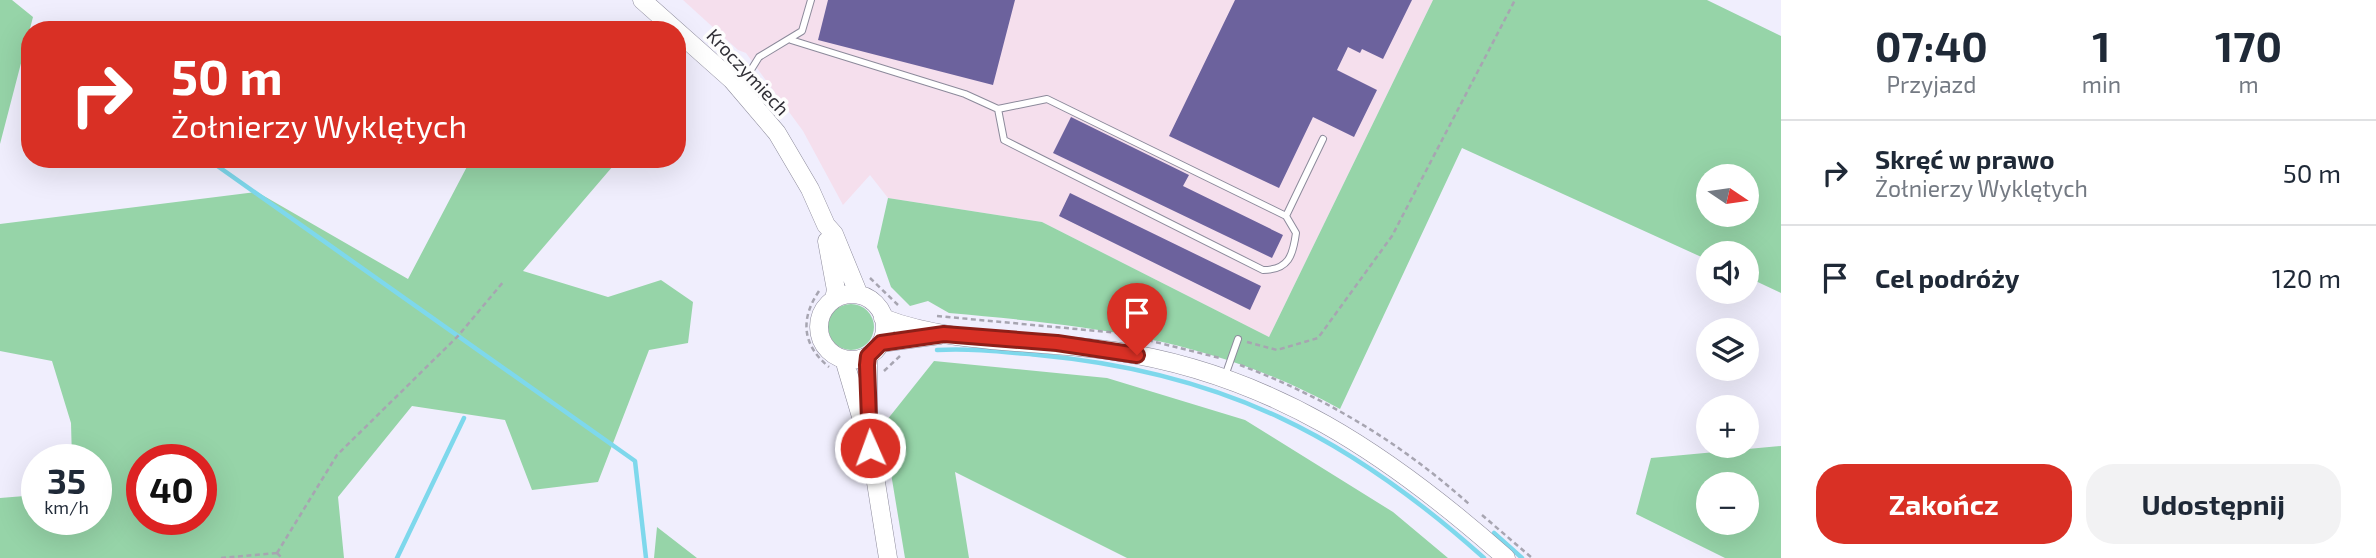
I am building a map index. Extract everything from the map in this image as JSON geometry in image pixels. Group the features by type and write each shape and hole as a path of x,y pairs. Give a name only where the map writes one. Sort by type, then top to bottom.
{"main road":[{"name":"Kroczymiech","path":"653,5 670,21"},
{"name":"Kroczymiech","path":"686,36 740,88 790,154 826,225 834,234 859,295"},
{"name":"Kroczymiech","path":"826,225 836,290 828,293"},
{"path":"828,293 859,295 874,303 883,317 884,335 881,343 868,356 844,359 826,348 821,338 821,316 828,293"},
{"path":"883,317 944,334 1116,351 1225,378 1299,409 1369,449 1436,498 1506,558"},
{"path":"881,343 944,334"},
{"path":"868,356 868,432 888,558"},
{"path":"844,359 868,432"}],"lane":[{"path":"740,88 760,57 802,31 811,0"},
{"path":"791,40 965,94 998,109 1047,99 1286,216 1296,233 1287,264 1275,270 1263,270 1004,140 998,109"},
{"path":"1286,216 1323,139"},
{"path":"1225,378 1238,339"}],"path":[{"path":"1238,339 1277,350 1318,338 1392,236 1515,0"},
{"path":"277,553 337,455 458,337 504,281"},
{"path":"828,293 810,306 805,325 806,336 815,356 834,376"},
{"path":"221,558 277,553"},
{"path":"277,553 282,558"}],"shaded area":[{"path":"683,0 1433,0 1269,337 1042,222 888,198 870,175 843,205 803,131 746,53 738,50"}],"green space":[{"path":"0,0 12,0 33,17 32,21 21,21 21,63 0,144"},
{"path":"1433,0 1707,0 1781,36 1781,293 1759,283 1759,241 1696,241 1696,255 1462,148 1340,409 1245,366 1150,339 1053,323 949,313 928,301 910,306 891,287 877,247 888,198 1042,222 1269,337"},
{"path":"466,168 611,168 523,271 608,297 661,280 693,302 688,343 649,350 598,482 532,490 505,420 412,406 338,497 344,558 0,558 0,498 21,496 21,535 112,535 112,444 72,444 71,423 52,361 0,351 0,224 257,192 408,279"},
{"path":"851,304 867,311 874,327 867,343 851,350 835,343 828,327 835,311"},
{"path":"934,361 1107,378 1245,420 1393,512 1448,558 1127,558 955,472 969,558 905,558 883,425"},
{"path":"1781,446 1781,558 1725,558 1636,514 1651,458 1696,454 1696,458 1759,458 1759,448"},
{"path":"657,527 697,558 654,558"}],"building":[{"path":"828,0 1015,0 993,85 818,40"},
{"path":"1235,0 1412,0 1383,59 1362,49 1360,53 1348,47 1337,70 1377,90 1354,137 1313,117 1279,188 1169,136"},
{"path":"1071,117 1189,175 1183,186 1283,235 1272,258 1053,153"},
{"path":"1070,193 1261,286 1250,310 1059,216"}],"waterway":[{"path":"220,168 635,461 646,558"},
{"path":"937,350 1038,355 1104,364 1166,377 1224,395 1279,417 1332,445 1383,477 1484,558"},
{"path":"397,558 464,418"},
{"path":"1494,533 1522,558"}],"route":[{"path":"870,448 867,365 868,356 881,343 944,334 1057,343 1137,355"}]}
